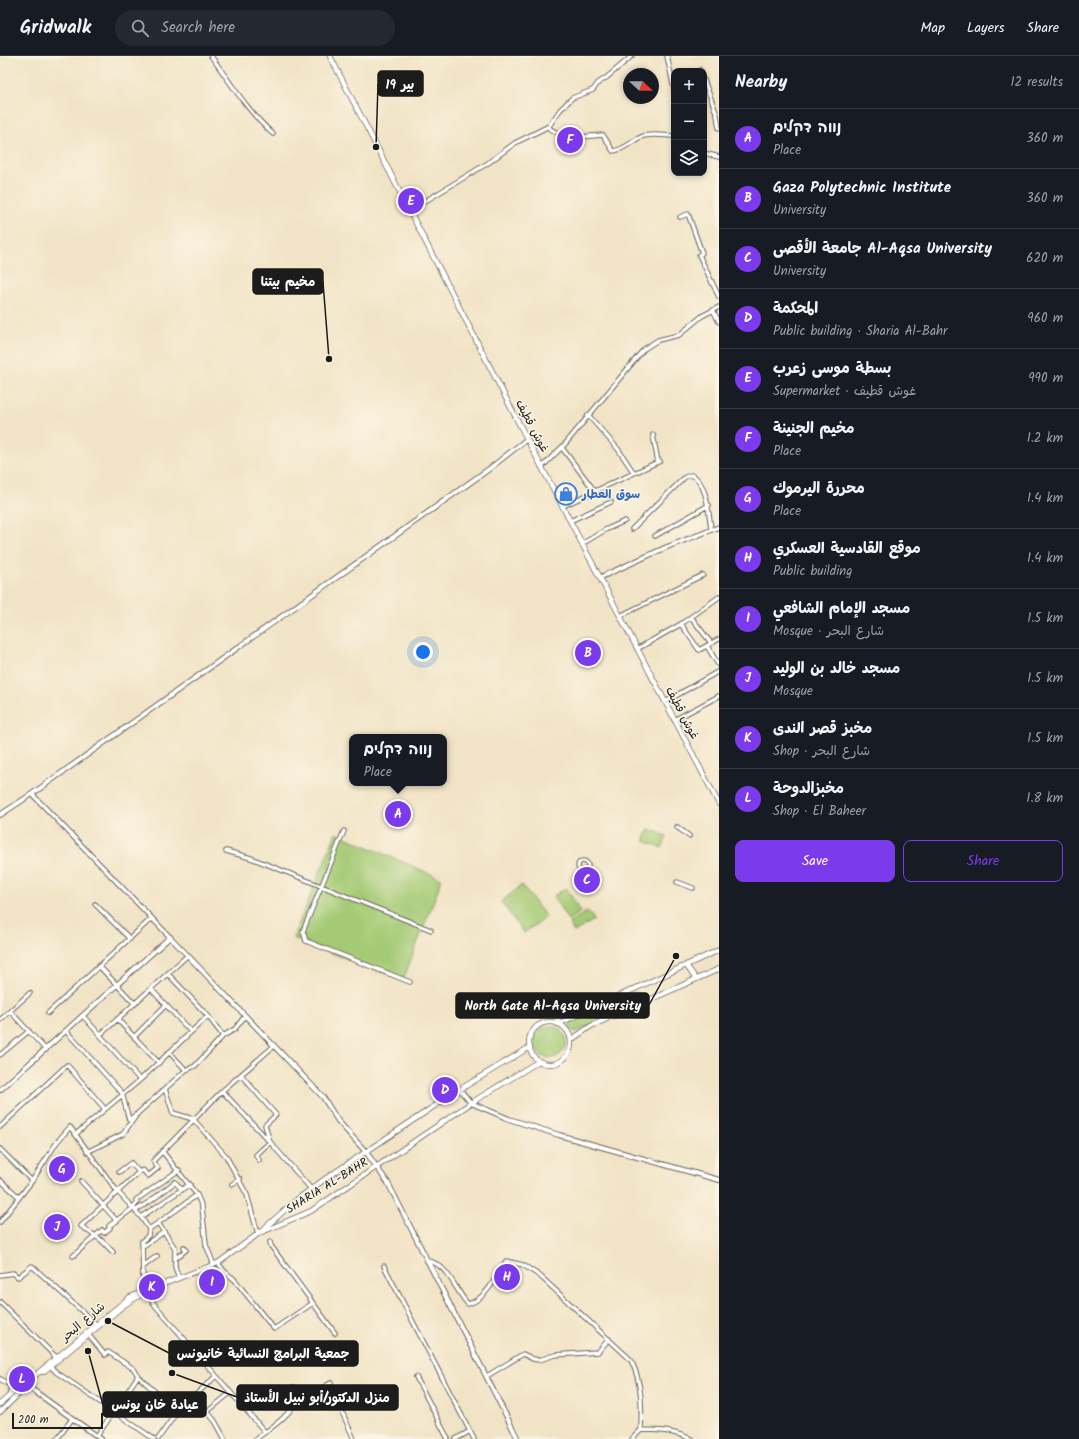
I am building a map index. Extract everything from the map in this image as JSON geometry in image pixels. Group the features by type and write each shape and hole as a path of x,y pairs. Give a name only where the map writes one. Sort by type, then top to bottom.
{"main road":[{"name":"غوش قطيف","path":"330,56 527,439 543,466 582,544 601,577 637,649 719,804"},
{"path":"558,1024 719,950"},
{"path":"686,965 696,979"},
{"path":"571,1040 592,1026 719,969"},
{"path":"546,1023 558,1024 564,1027 571,1040 571,1047 565,1059 552,1064 539,1061 535,1057 530,1047 530,1040 535,1029 546,1023"},
{"name":"SHARIA AL-BAHR","path":"258,1234 295,1201 311,1189 460,1090 530,1047"},
{"name":"SHARIA AL-BAHR","path":"258,1234 301,1217 471,1103 539,1061"},
{"name":"شارع البحر","path":"0,1412 26,1385 87,1334 96,1324 130,1297 216,1264 258,1234"},
{"name":"شارع البحر","path":"50,1365 56,1357 124,1305 147,1291"},
{"name":"شارع البحر","path":"0,1404 26,1385"}],"street":[{"path":"211,56 264,126 273,134"},
{"path":"409,211 488,163 515,143 549,126 560,110 572,98 593,90 598,83 632,56"},
{"path":"666,56 671,77"},
{"path":"707,88 717,115 719,128"},
{"path":"549,126 550,129 568,138 603,135 613,151 622,149 644,136 671,136"},
{"path":"707,154 719,156"},
{"path":"680,217 688,214 702,253 698,256 719,297"},
{"path":"543,466 562,448 588,415 648,346 658,340 679,335 702,316 719,307"},
{"path":"713,310 719,322"},
{"path":"588,415 618,449 634,473"},
{"path":"563,506 594,490 659,462 653,434"},
{"path":"0,815 32,794 489,469 527,439"},
{"path":"562,448 594,490"},
{"path":"632,529 687,475 693,475 698,480 709,505 711,529"},
{"path":"570,520 611,502"},
{"path":"655,536 709,505"},
{"path":"582,544 605,530 625,521"},
{"path":"601,577 711,529 719,527"},
{"path":"620,616 703,575"},
{"path":"637,649 681,624 719,598"},
{"path":"691,617 711,643"},
{"path":"681,624 699,650 719,639"},
{"path":"707,646 719,666"},
{"path":"665,702 719,671"},
{"path":"674,720 719,696"},
{"path":"32,794 323,1097 338,1121 377,1166 388,1183 518,1439"},
{"path":"677,827 689,836"},
{"path":"344,831 303,931 306,941 410,982"},
{"path":"226,851 251,858 431,930"},
{"path":"677,882 693,888"},
{"path":"95,904 130,939"},
{"path":"48,1013 151,919"},
{"path":"0,1090 170,937"},
{"path":"100,1035 188,955"},
{"path":"99,966 134,1004"},
{"path":"168,974 208,1016 223,1036"},
{"path":"151,989 191,1032"},
{"path":"0,1020 30,993"},
{"path":"134,1037 166,1005"},
{"path":"10,1011 46,1050"},
{"path":"83,1016 140,1080"},
{"path":"76,1134 104,1108 140,1080 208,1016"},
{"path":"66,1032 122,1094 129,1120 138,1114 186,1070 195,1066 223,1036 235,1029 245,1016"},
{"path":"117,1020 158,1063"},
{"path":"0,1055 29,1031"},
{"path":"112,1252 96,1237 81,1226 139,1172 143,1170 148,1176 158,1168 153,1161 162,1151 222,1091 274,1046"},
{"path":"169,1052 186,1070"},
{"path":"0,1127 67,1065 104,1108"},
{"path":"241,1075 276,1115 265,1125 270,1142"},
{"path":"165,1089 173,1113 193,1119 226,1156 240,1179 253,1210 258,1234"},
{"path":"460,1090 471,1103 509,1119 559,1135 719,1180"},
{"path":"222,1091 270,1142 311,1189"},
{"path":"87,1152 118,1138 123,1134 138,1114"},
{"path":"0,1222 70,1126 87,1152 117,1191 141,1217 149,1229 148,1236 142,1241 144,1266 143,1278 147,1291 154,1304 265,1432"},
{"path":"259,1160 256,1155 270,1142"},
{"path":"0,1149 32,1180"},
{"path":"162,1151 179,1170 197,1195 202,1207 206,1246 216,1264 234,1279 274,1329 313,1303"},
{"path":"119,1172 131,1163 139,1172"},
{"path":"134,1210 137,1203 136,1200 179,1170"},
{"path":"232,1184 240,1179"},
{"path":"0,1180 19,1197"},
{"path":"81,1180 117,1221"},
{"path":"73,1256 96,1237 102,1230 104,1233 110,1228 109,1226 152,1200 175,1182 182,1190"},
{"path":"141,1217 190,1184"},
{"path":"149,1229 197,1195"},
{"path":"158,1223 175,1248 175,1267 179,1278"},
{"path":"143,1246 164,1232"},
{"path":"270,1242 271,1246 335,1332"},
{"path":"176,1258 186,1250 184,1247"},
{"path":"144,1266 158,1256"},
{"path":"427,1261 432,1261 441,1267 468,1304 477,1300 483,1295 506,1261 523,1265 540,1276 631,1360 637,1372 642,1397 641,1430 632,1439"},
{"path":"0,1275 13,1273 18,1277 32,1266 96,1324"},
{"path":"384,1266 474,1439"},
{"path":"0,1302 56,1357"},
{"path":"87,1334 105,1355 108,1352 134,1369 138,1376 177,1412"},
{"path":"487,1376 523,1354 539,1360 555,1355 598,1352 609,1339"},
{"path":"50,1365 56,1372 154,1439"},
{"path":"0,1379 9,1384 26,1385 99,1438 114,1411 138,1376"},
{"path":"158,1439 177,1412 216,1376"},
{"path":"416,1377 448,1439"},
{"path":"256,1439 284,1419 296,1403 331,1383"},
{"path":"9,1384 11,1388 9,1396"},
{"path":"326,1386 342,1412 354,1439"},
{"path":"294,1387 289,1394 296,1403"},
{"path":"207,1412 230,1393"},
{"path":"194,1396 215,1421 225,1439"},
{"path":"60,1438 72,1419"},
{"path":"641,1430 665,1430 691,1439"},
{"path":"456,1439 470,1432"}],"green space":[{"path":"649,829 667,836 662,848 644,841"},
{"path":"336,833 442,879 403,980 293,938"},
{"path":"522,885 546,917 524,933 501,902"},
{"path":"566,888 581,912 568,920 553,896"},
{"path":"588,911 594,920 574,932 569,923"},
{"path":"634,991 639,993 640,999 577,1032 571,1030 569,1027 572,1019"},
{"path":"547,1026 553,1026 563,1033 566,1042 565,1048 559,1055 553,1058 547,1058 537,1051 534,1045 534,1039 541,1029"}],"place":[{"name":"مخيم الجنينة","path":"570,140"},
{"name":"بير 19","path":"376,147"},
{"name":"بسطة موسى زعرب","path":"411,201"},
{"name":"مخيم بيتنا","path":"329,359"},
{"name":"سوق العطار","path":"566,494"},
{"name":"Gaza Polytechnic Institute","path":"588,653"},
{"name":"נווה דקלים","path":"398,814"},
{"name":"جامعة الأقصى Al-Aqsa University","path":"587,880"},
{"name":"North Gate Al-Aqsa University","path":"676,956"},
{"name":"المحكمة","path":"445,1090"},
{"name":"محررة اليرموك","path":"62,1169"},
{"name":"مسجد خالد بن الوليد","path":"57,1227"},
{"name":"موقع القادسية العسكري","path":"507,1277"},
{"name":"مسجد الإمام الشافعي","path":"212,1282"},
{"name":"مخبز قصر الندى","path":"152,1287"},
{"name":"جمعية البرامج النسائية خانيونس","path":"108,1321"},
{"name":"عيادة خان يونس","path":"88,1351"},
{"name":"منزل الدكتور/أبو نبيل الأستاذ","path":"172,1373"},
{"name":"مخبزالدوحة","path":"22,1379"}]}
